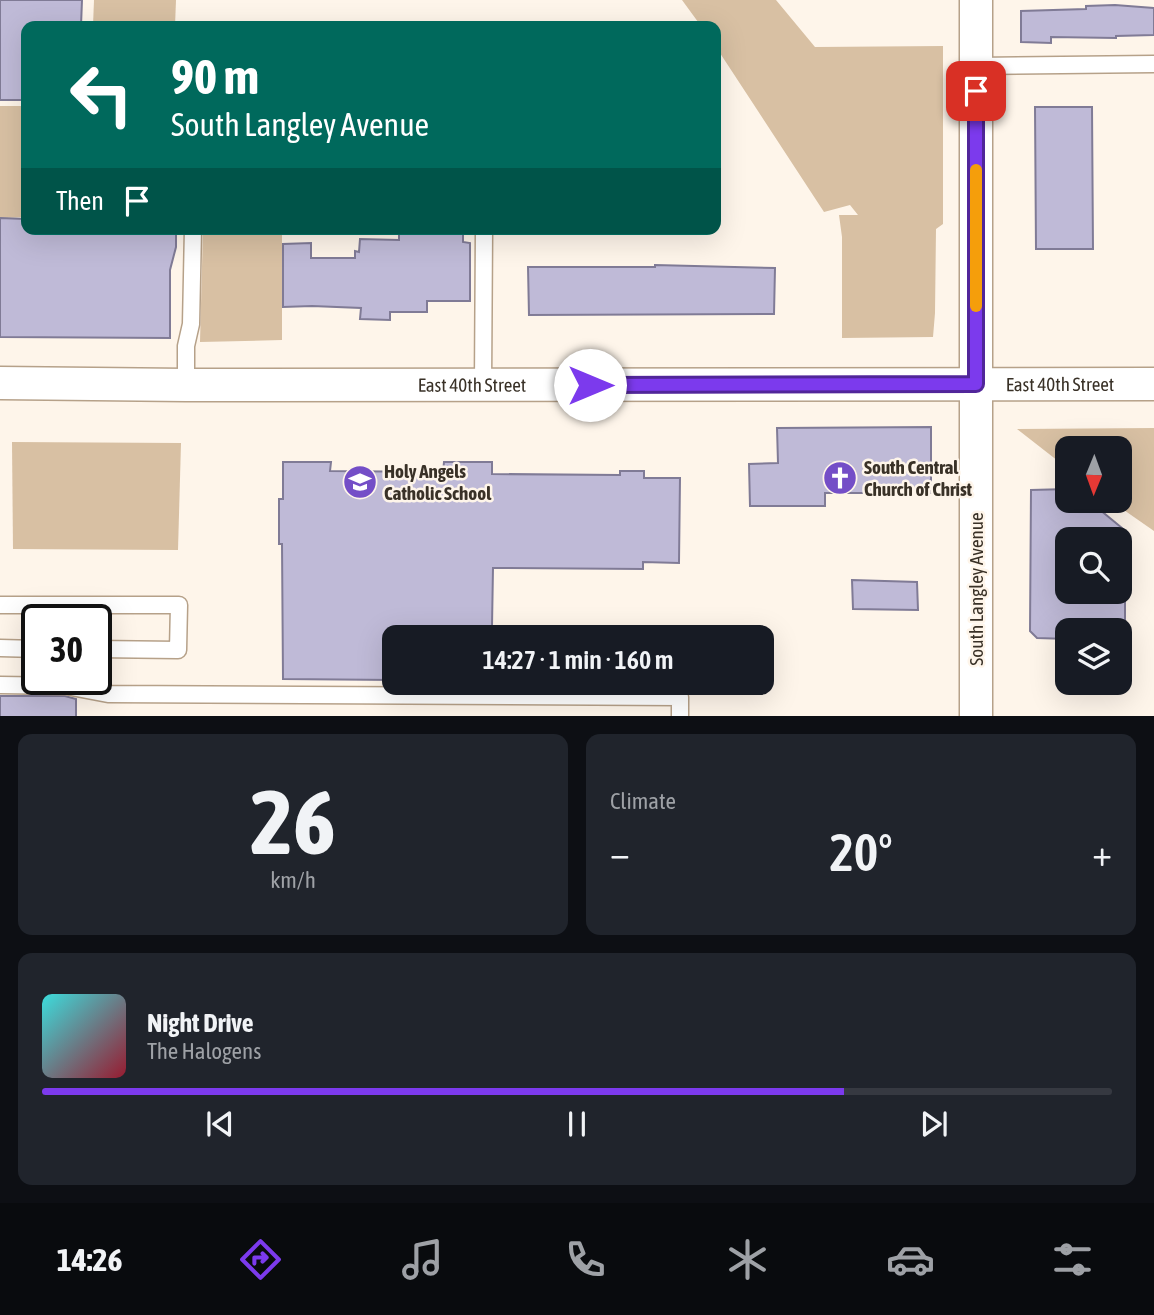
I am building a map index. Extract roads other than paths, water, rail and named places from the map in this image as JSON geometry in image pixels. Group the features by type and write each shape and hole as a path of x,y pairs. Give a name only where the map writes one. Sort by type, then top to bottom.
{"street":[{"name":"South Langley Avenue","path":"976,0 976,716"},
{"name":"East 40th Street","path":"0,383 1154,384"}],"lane":[{"path":"976,66 1154,65"},
{"path":"186,385 186,346 191,324 193,235"},
{"path":"483,385 484,235"},
{"path":"0,605 21,605"},
{"path":"112,605 179,605 178,650 112,649"},
{"path":"0,648 21,649"},
{"path":"0,685 66,686 108,694 680,696 680,716"}],"place":[{"name":"South Central Church of Christ","path":"840,478"},
{"name":"Holy Angels Catholic School","path":"360,482"}]}
